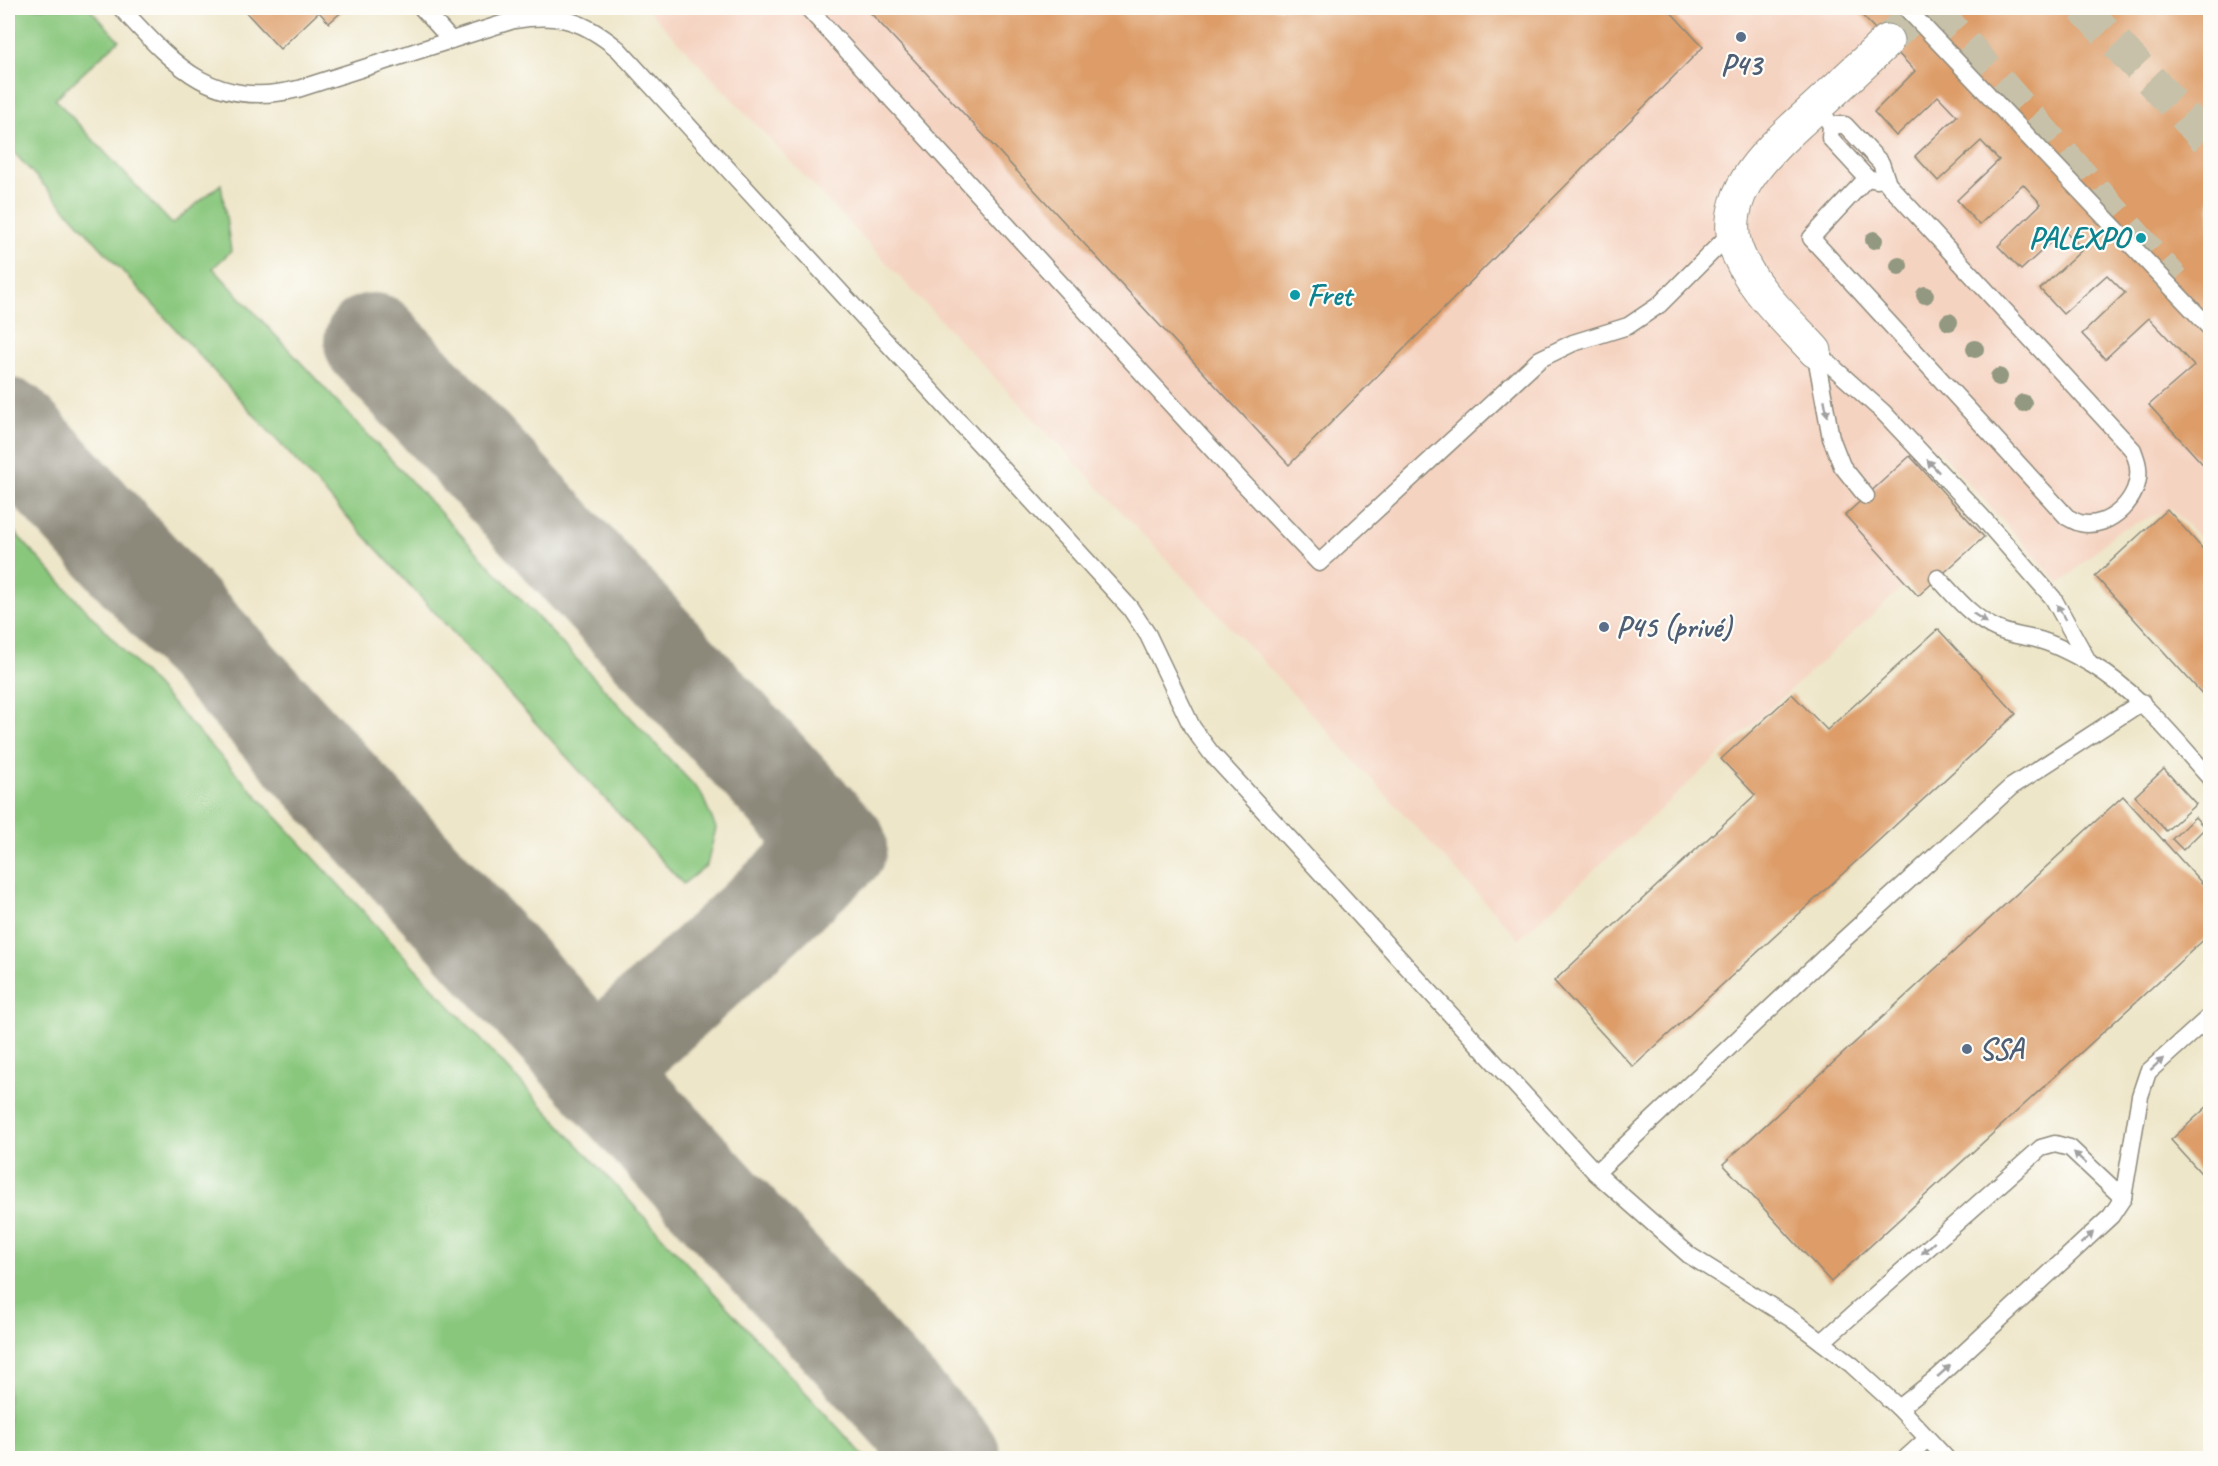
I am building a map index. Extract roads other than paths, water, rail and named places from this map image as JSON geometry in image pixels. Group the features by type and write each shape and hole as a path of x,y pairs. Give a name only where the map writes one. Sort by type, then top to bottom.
{"street":[{"path":"1815,351 1752,280 1736,246 1733,231 1734,215 1738,198 1748,179 1775,147 1825,116 1887,41"}],"lane":[{"path":"121,8 176,66 214,87 248,94 277,94 298,89 500,24 534,17 561,19 586,26 618,49 1130,608 1148,635 1192,727 1212,753 1596,1173 1689,1255 1793,1320 1852,1365 1899,1408 1946,1458"},
{"path":"422,8 451,40"},
{"path":"808,8 1319,563 1540,358 1573,343 1628,326 1659,305 1733,231"},
{"path":"1906,8 2211,328"},
{"path":"1825,116 1830,138 1867,178 1888,183"},
{"path":"1825,116 1845,125 1881,163 1888,183 2133,450 2139,469 2136,490 2120,512 2100,522 2082,524 2067,517 1811,238 1867,178"},
{"path":"1815,351 1831,438 1842,466 1866,496"},
{"path":"1815,351 1883,412 1982,517 2053,598 2089,663"},
{"path":"1938,578 1974,615 1995,628 2017,636 2039,640 2089,663 2119,683 2142,702 2211,778"},
{"path":"1596,1173 1828,953 2010,787 2142,702"},
{"path":"1899,1408 1938,1377 2111,1216 2123,1198 2140,1096 2148,1072 2211,1016"},
{"path":"1822,1342 2041,1148 2055,1144 2070,1148 2123,1198"},
{"path":"1906,1458 1927,1439"}],"tunnel":[{"path":"1887,41 1921,8"},
{"path":"1933,8 2174,281"},
{"path":"2083,8 2210,143"}],"place":[{"name":"P43","path":"1741,37"},
{"name":"PALEXPO","path":"2141,238"},
{"name":"Fret","path":"1295,295"},
{"name":"P45 (privé)","path":"1604,627"},
{"name":"SSA","path":"1967,1049"}]}
